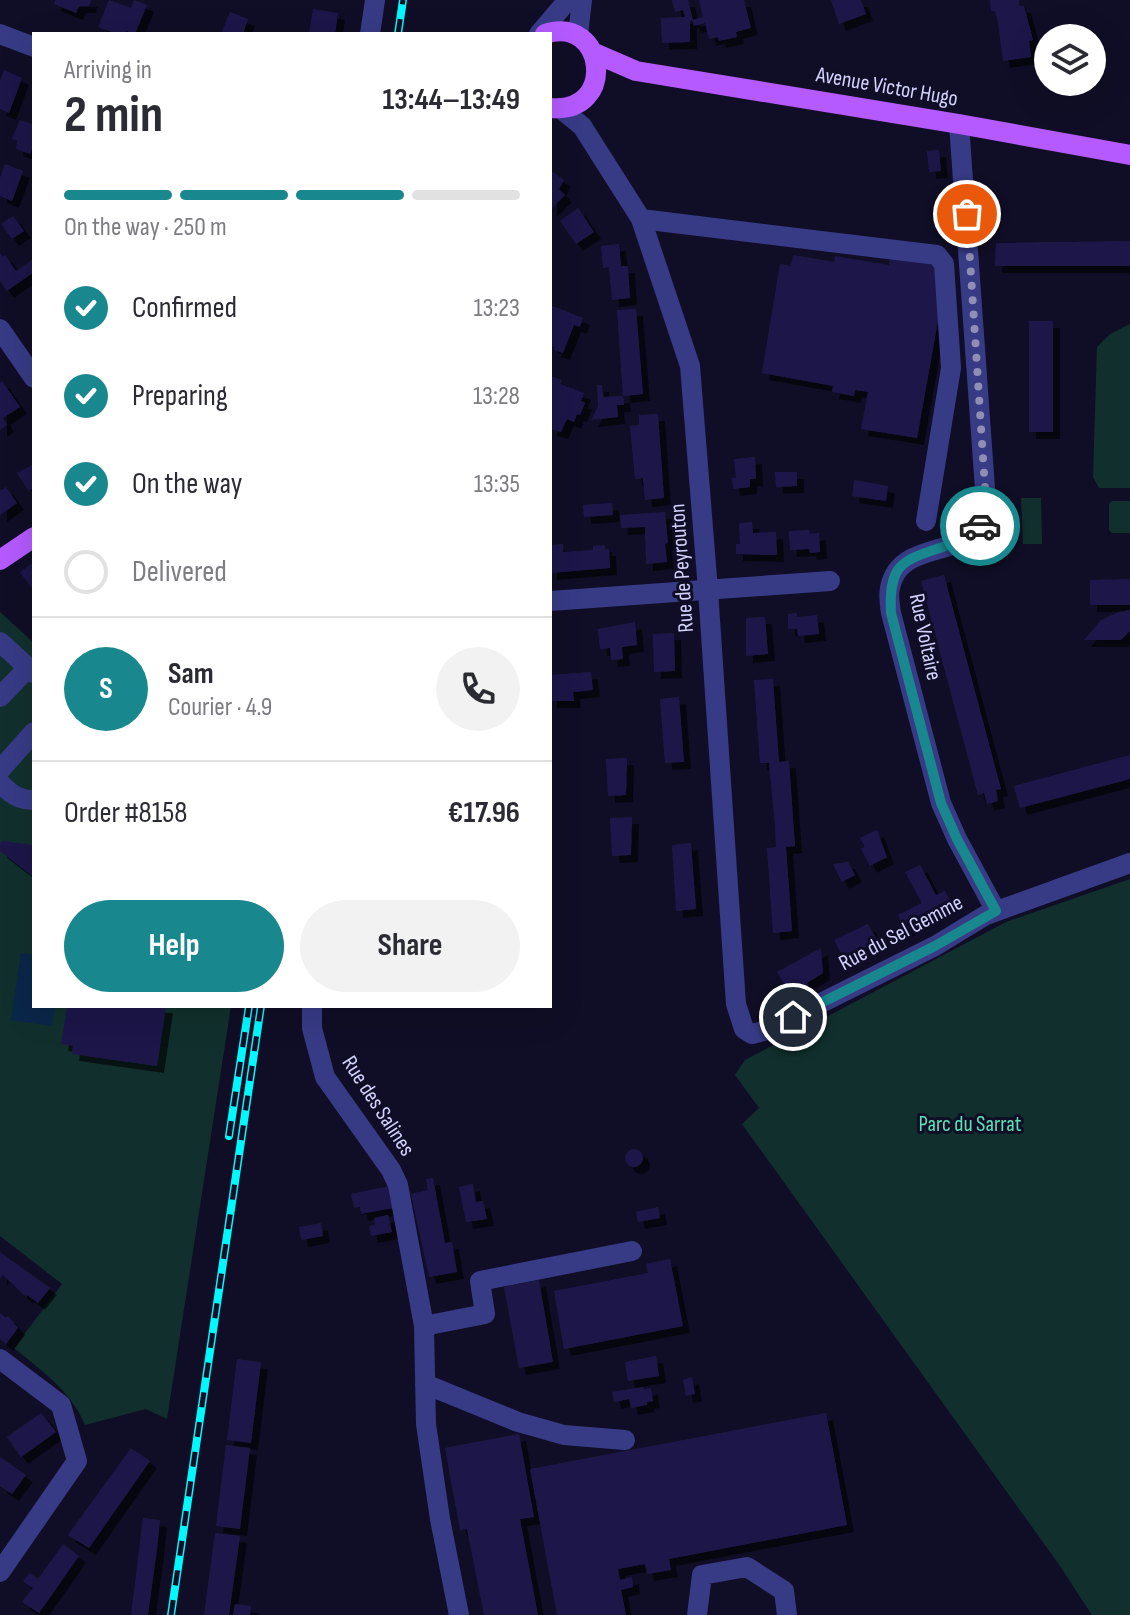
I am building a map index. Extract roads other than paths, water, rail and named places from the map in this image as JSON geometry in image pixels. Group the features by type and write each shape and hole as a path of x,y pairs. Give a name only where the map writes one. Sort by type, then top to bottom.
{"main road":[{"path":"552,32 562,30 578,35 592,52 598,67 571,102"},
{"name":"Avenue Victor Hugo","path":"592,52 636,71 1130,155"},
{"name":"Avenue Victor Hugo","path":"571,102 636,71"},
{"path":"0,560 32,538"}],"street":[{"path":"370,32 375,0"},
{"path":"544,32 568,0"},
{"path":"578,35 582,0"},
{"path":"0,34 32,46"},
{"name":"Rue de Peyrouton","path":"571,102 582,126 641,219 690,366 736,1004 744,1029"},
{"name":"Rue Voltaire","path":"959,124 985,519 976,532 966,538 906,561 897,570 889,588 891,613 941,803 996,911"},
{"path":"641,219 937,255 940,258 944,264 951,368 926,521"},
{"path":"3,339 32,375"},
{"path":"552,601 830,581"},
{"path":"0,642 31,670 0,697"},
{"path":"0,770 32,734"},
{"path":"0,783 14,796 32,800"},
{"name":"Rue du Sel Gemme","path":"744,1029 752,1034 767,1030 935,946 996,911 1130,863"},
{"name":"Rue des Salines","path":"312,1008 312,1028 325,1077 391,1170 398,1185 424,1326"},
{"path":"459,1615 426,1424 424,1326 485,1314 480,1281 632,1251"},
{"path":"0,1359 61,1405 77,1461 0,1572"},
{"path":"425,1384 564,1435 625,1440"},
{"path":"697,1615 702,1575 747,1567 784,1591 787,1615"}],"water":[{"path":"21,953 32,955 32,1008 55,1008 52,1026 11,1020"}],"railway":[{"path":"398,32 403,0"},
{"path":"229,1136 249,1008"},
{"path":"171,1615 261,1008"}],"park label":[{"name":"Parc du Sarrat","path":"970,1124"}]}
